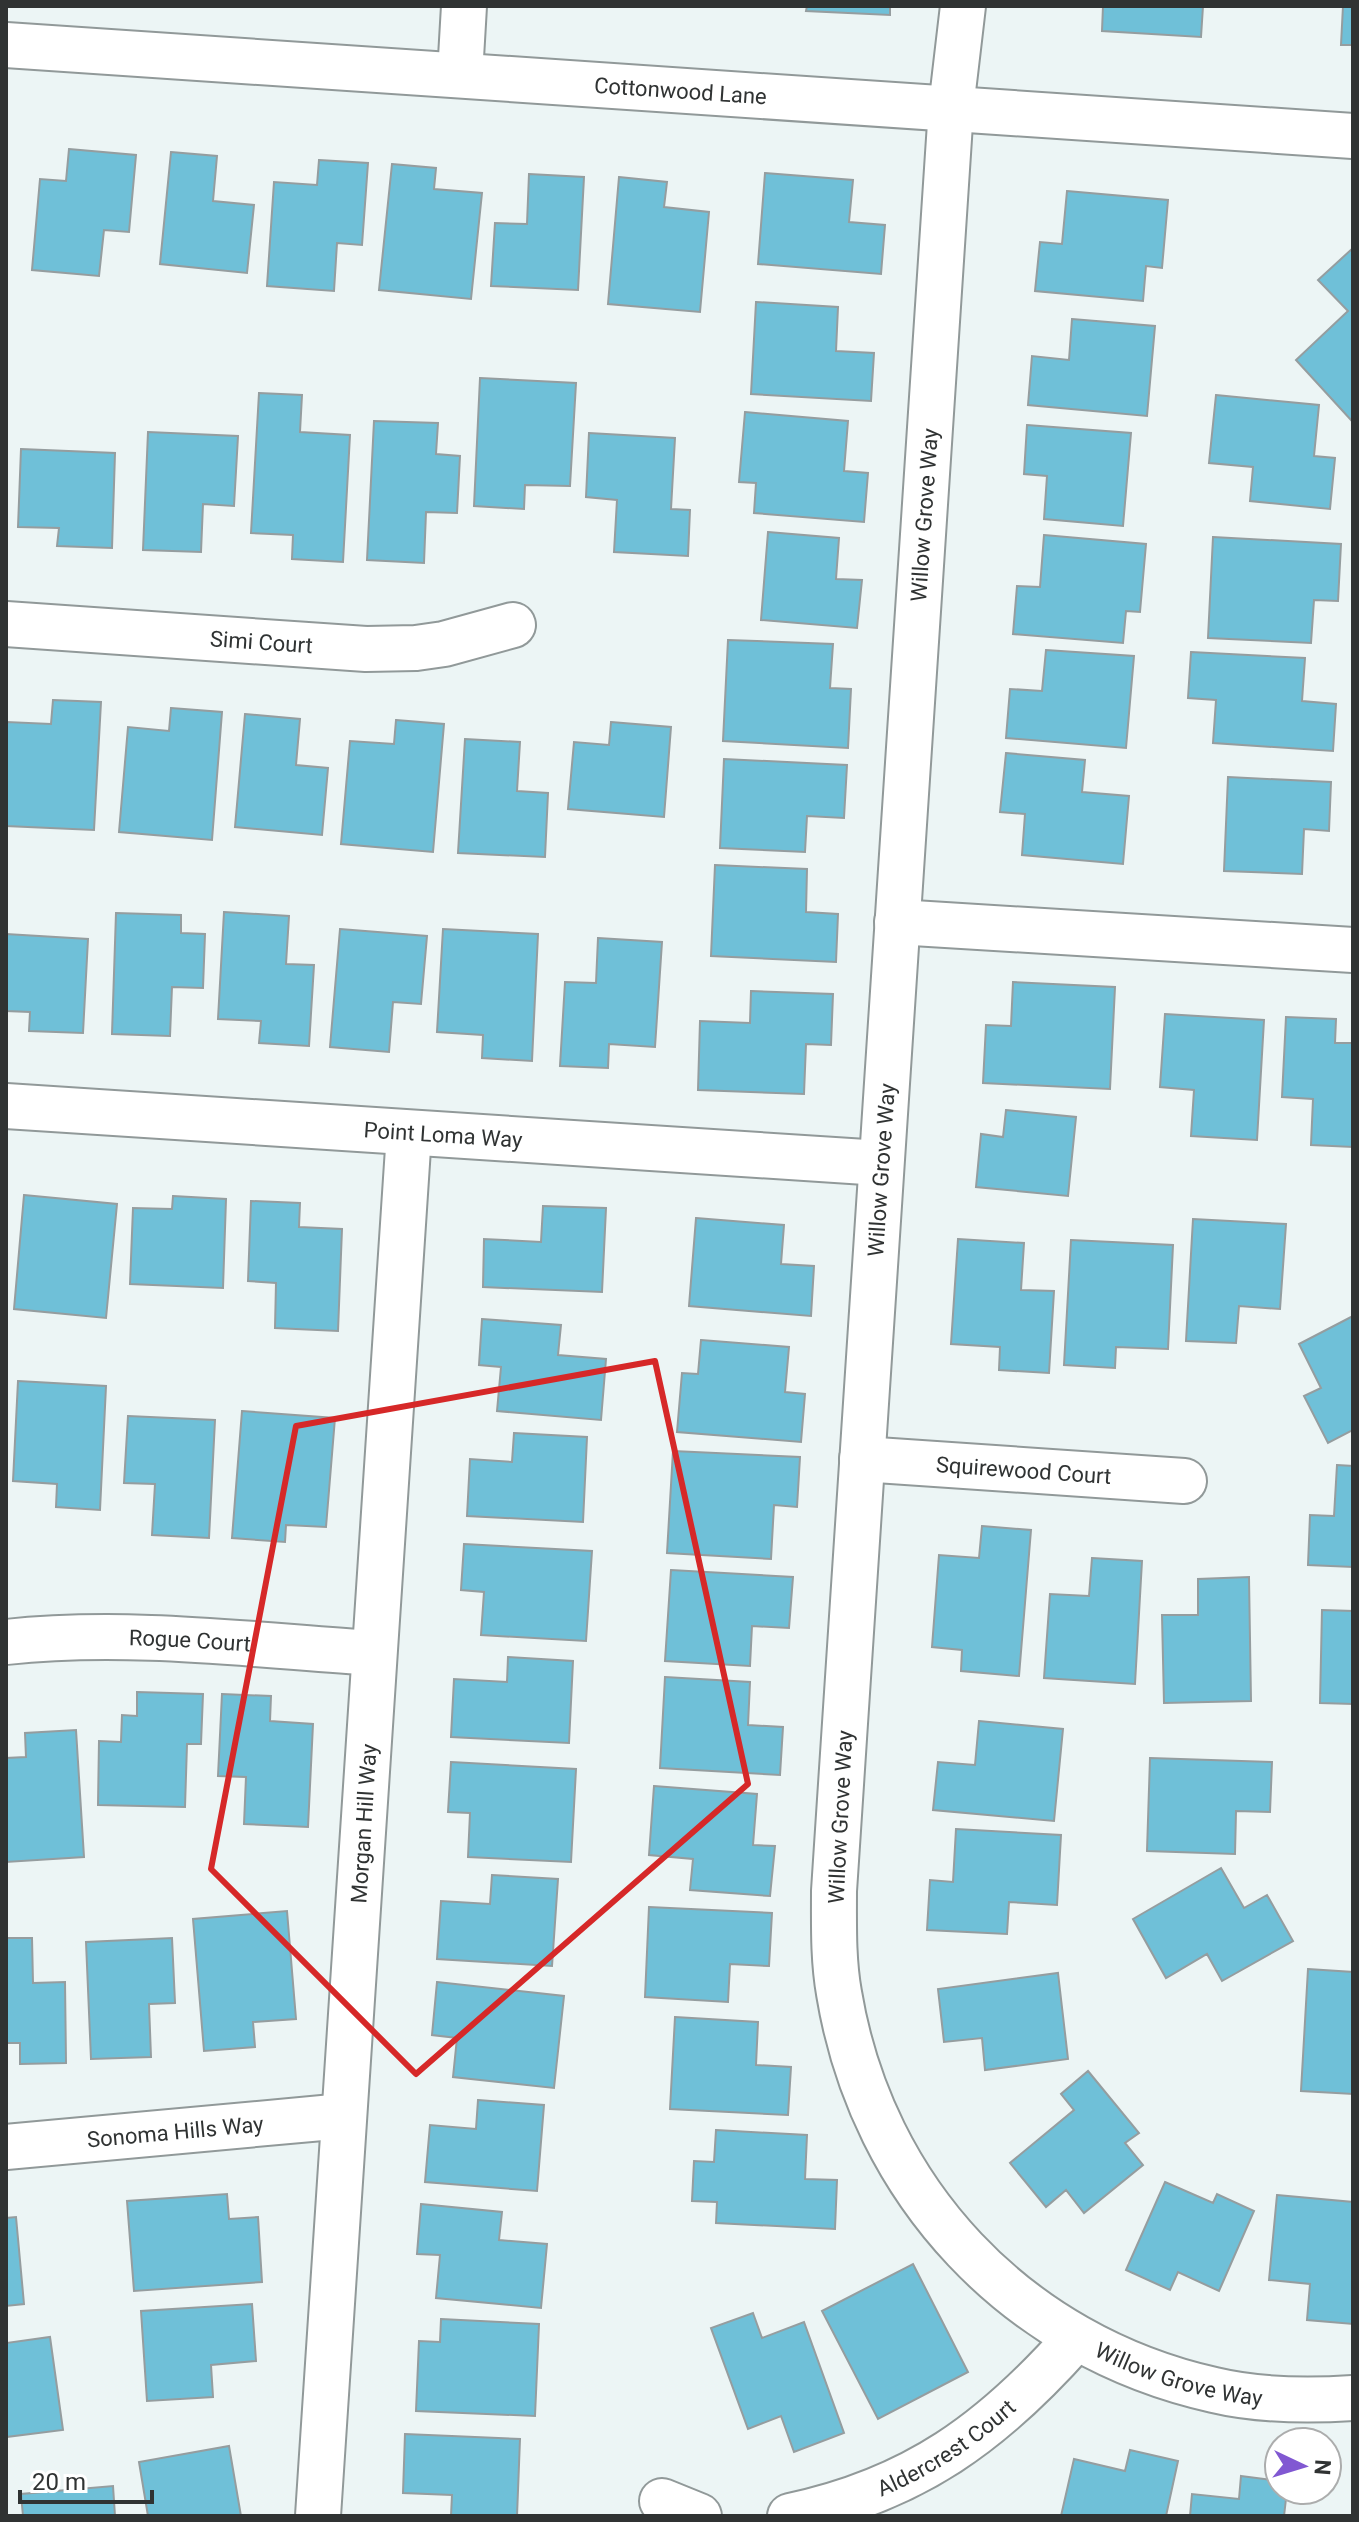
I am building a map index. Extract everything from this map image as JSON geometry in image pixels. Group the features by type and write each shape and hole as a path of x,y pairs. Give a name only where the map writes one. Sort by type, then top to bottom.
{"street":[{"path":"460,75 464,6"},
{"name":"Willow Grove Way","path":"963,6 951,108 834,1891 838,1991 862,2087 907,2177 936,2218 969,2256 1006,2289 1076,2338 1155,2373 1216,2391 1265,2398 1353,2398"},
{"name":"Cottonwood Lane","path":"6,45 1353,136"},
{"name":"Simi Court","path":"6,624 366,649 444,644 513,625"},
{"path":"897,922 1353,950"},
{"name":"Point Loma Way","path":"6,1106 881,1163"},
{"name":"Morgan Hill Way","path":"318,2516 409,1133"},
{"name":"Squirewood Court","path":"862,1459 1184,1481"},
{"name":"Rogue Court","path":"6,1642 54,1637 104,1637 374,1653"},
{"name":"Sonoma Hills Way","path":"6,2147 344,2116"},
{"name":"Aldercrest Court","path":"790,2516 830,2508 877,2491 954,2450 1004,2412 1076,2338"}],"highlighted area":[{"path":"655,1361 748,1784 416,2074 211,1869 296,1426"}],"building":[{"path":"807,6 890,6 890,15 806,11"},
{"path":"1103,6 1203,6 1201,37 1102,31"},
{"path":"1343,6 1353,6 1353,45 1341,45"},
{"path":"69,149 136,155 129,232 104,230 99,276 32,270 40,179 66,181"},
{"path":"171,152 217,156 213,201 254,205 247,273 160,264"},
{"path":"319,160 368,163 362,245 337,243 334,291 267,286 274,182 317,185"},
{"path":"392,164 436,168 434,189 482,193 471,299 379,290"},
{"path":"765,173 853,180 849,222 885,225 881,274 758,264"},
{"path":"529,174 584,177 578,290 491,286 495,223 527,224"},
{"path":"619,177 667,182 664,207 709,212 700,312 608,304"},
{"path":"1067,191 1168,200 1162,268 1146,266 1143,301 1035,291 1040,242 1062,244"},
{"path":"1353,248 1351,420 1296,360 1348,311 1318,280"},
{"path":"756,302 838,307 836,351 874,353 871,401 751,394"},
{"path":"1072,319 1155,326 1147,416 1028,405 1032,356 1069,360"},
{"path":"480,378 576,383 570,486 525,485 524,509 474,506"},
{"path":"259,393 302,395 300,432 350,435 343,562 292,559 293,535 251,533"},
{"path":"1216,395 1319,405 1314,456 1335,458 1330,509 1250,501 1253,467 1209,463"},
{"path":"745,412 848,421 844,471 868,473 864,522 754,513 756,483 739,482"},
{"path":"374,421 438,423 436,454 460,456 457,513 426,512 424,563 367,560"},
{"path":"1027,425 1131,433 1123,526 1044,519 1047,476 1024,474"},
{"path":"148,432 238,436 234,506 203,504 201,552 143,550"},
{"path":"589,433 675,438 671,509 690,510 688,556 614,552 617,500 586,497"},
{"path":"21,449 115,453 112,548 57,546 59,528 18,527"},
{"path":"768,532 839,538 836,579 862,580 857,628 761,620"},
{"path":"1044,535 1146,544 1140,612 1126,611 1123,643 1013,634 1017,586 1040,587"},
{"path":"1213,537 1341,544 1338,601 1314,600 1311,643 1208,638"},
{"path":"728,640 833,644 830,688 851,689 848,748 723,741"},
{"path":"1046,650 1134,656 1126,748 1006,738 1010,689 1042,691"},
{"path":"1191,652 1305,658 1302,701 1336,704 1333,751 1213,743 1216,700 1188,698"},
{"path":"53,700 101,702 94,830 6,826 7,722 51,724"},
{"path":"171,708 222,712 212,840 119,832 128,727 169,731"},
{"path":"245,714 300,719 296,765 328,768 322,835 235,827"},
{"path":"396,720 444,724 433,852 341,844 350,741 394,744"},
{"path":"611,722 671,727 664,817 568,809 574,742 609,745"},
{"path":"465,739 520,742 517,791 548,793 545,857 458,853"},
{"path":"1006,753 1085,760 1082,792 1129,796 1123,864 1022,855 1025,814 1000,812"},
{"path":"724,759 847,765 844,818 807,816 805,852 720,848"},
{"path":"1228,777 1331,782 1329,831 1304,829 1302,874 1224,871"},
{"path":"715,865 807,869 806,912 838,914 836,962 711,956"},
{"path":"224,912 289,916 286,964 314,965 309,1046 259,1043 261,1021 218,1019"},
{"path":"116,913 181,915 181,933 205,934 203,988 172,987 170,1036 112,1034"},
{"path":"340,929 427,936 421,1004 393,1002 389,1052 330,1047"},
{"path":"443,929 538,934 532,1061 482,1058 483,1035 437,1032"},
{"path":"6,934 88,939 83,1033 29,1031 30,1012 6,1011"},
{"path":"598,938 662,942 655,1047 609,1044 608,1068 560,1066 565,982 596,983"},
{"path":"1013,982 1115,987 1110,1089 983,1083 986,1025 1011,1026"},
{"path":"751,991 833,994 831,1045 806,1044 804,1094 698,1090 700,1021 750,1023"},
{"path":"1165,1014 1264,1020 1257,1140 1191,1136 1194,1090 1160,1087"},
{"path":"1286,1017 1336,1019 1335,1043 1353,1043 1353,1147 1311,1145 1313,1099 1282,1097"},
{"path":"1006,1110 1076,1117 1068,1196 976,1187 981,1134 1003,1137"},
{"path":"24,1195 117,1204 106,1318 14,1309"},
{"path":"173,1196 226,1199 223,1288 130,1284 133,1208 172,1209"},
{"path":"251,1201 300,1203 299,1227 342,1229 338,1331 275,1328 276,1283 248,1281"},
{"path":"543,1206 606,1208 602,1292 483,1287 484,1239 541,1242"},
{"path":"696,1218 784,1225 781,1264 814,1266 811,1316 689,1306"},
{"path":"1193,1219 1286,1224 1280,1309 1239,1306 1236,1343 1186,1341"},
{"path":"958,1239 1024,1243 1021,1290 1054,1291 1049,1373 999,1370 1000,1347 951,1344"},
{"path":"1071,1240 1173,1245 1168,1349 1116,1347 1115,1368 1064,1365"},
{"path":"1353,1316 1353,1430 1328,1443 1304,1396 1321,1388 1299,1344"},
{"path":"482,1319 561,1325 558,1355 606,1359 601,1420 497,1411 501,1367 479,1365"},
{"path":"701,1340 789,1347 785,1392 805,1394 801,1442 677,1432 682,1373 698,1374"},
{"path":"18,1381 106,1386 100,1510 56,1507 57,1484 13,1481"},
{"path":"242,1411 335,1418 326,1527 286,1525 285,1542 232,1538"},
{"path":"128,1416 215,1420 209,1538 152,1535 155,1484 124,1483"},
{"path":"514,1433 587,1437 583,1522 467,1516 470,1459 512,1462"},
{"path":"673,1451 800,1457 797,1507 774,1505 771,1559 667,1553"},
{"path":"1337,1465 1353,1466 1353,1567 1308,1565 1310,1515 1334,1516"},
{"path":"982,1526 1031,1530 1019,1676 961,1671 962,1650 932,1647 939,1555 979,1558"},
{"path":"464,1544 592,1551 586,1641 481,1635 484,1592 461,1590"},
{"path":"1092,1558 1142,1561 1135,1684 1044,1678 1050,1594 1089,1596"},
{"path":"671,1570 793,1577 789,1628 752,1626 750,1666 665,1661"},
{"path":"1249,1577 1251,1701 1164,1703 1162,1615 1198,1615 1198,1579"},
{"path":"1322,1610 1353,1611 1353,1704 1320,1703"},
{"path":"508,1657 573,1661 569,1743 451,1737 454,1679 507,1682"},
{"path":"665,1677 750,1682 748,1725 783,1727 780,1775 660,1768"},
{"path":"137,1692 203,1694 201,1744 187,1744 185,1807 98,1805 99,1741 121,1742 122,1715 137,1716"},
{"path":"222,1694 271,1696 270,1721 313,1724 308,1827 244,1824 246,1777 218,1776"},
{"path":"979,1721 1063,1729 1054,1821 933,1810 938,1762 975,1765"},
{"path":"76,1730 84,1857 6,1862 6,1758 26,1757 25,1733"},
{"path":"1150,1758 1272,1762 1270,1812 1236,1811 1235,1854 1147,1851"},
{"path":"451,1762 576,1769 571,1862 468,1857 470,1813 448,1812"},
{"path":"654,1786 757,1794 753,1845 775,1846 770,1896 690,1890 693,1859 649,1855"},
{"path":"956,1829 1061,1835 1057,1905 1009,1902 1007,1934 927,1930 930,1880 953,1882"},
{"path":"1221,1868 1244,1908 1267,1895 1293,1941 1222,1981 1207,1954 1166,1978 1133,1919"},
{"path":"492,1875 558,1879 552,1966 437,1959 441,1901 490,1904"},
{"path":"649,1907 772,1913 769,1966 730,1964 728,2002 645,1997"},
{"path":"287,1911 296,2019 253,2022 255,2047 204,2051 193,1919"},
{"path":"6,1938 32,1938 33,1983 65,1982 66,2063 20,2064 20,2043 6,2043"},
{"path":"172,1938 175,2003 149,2004 151,2057 91,2059 86,1942"},
{"path":"1308,1969 1353,1972 1353,2094 1301,2091"},
{"path":"1058,1973 1068,2059 985,2070 982,2038 944,2042 938,1989"},
{"path":"437,1982 564,1996 554,2088 453,2077 457,2038 432,2035"},
{"path":"675,2017 758,2022 756,2065 791,2067 788,2115 670,2109"},
{"path":"1088,2071 1139,2133 1125,2143 1143,2165 1084,2213 1066,2190 1046,2207 1010,2163 1074,2110 1061,2094"},
{"path":"478,2100 544,2105 537,2191 425,2182 430,2125 476,2129"},
{"path":"716,2130 807,2135 805,2179 837,2180 835,2229 716,2223 717,2202 692,2201 694,2161 714,2162"},
{"path":"1165,2182 1213,2203 1217,2194 1254,2211 1219,2291 1178,2272 1170,2290 1126,2270"},
{"path":"227,2194 229,2219 258,2217 262,2282 134,2291 127,2201"},
{"path":"1277,2195 1353,2202 1353,2324 1307,2320 1310,2284 1269,2280"},
{"path":"421,2204 502,2212 499,2240 547,2244 541,2308 436,2298 440,2255 417,2254"},
{"path":"16,2217 24,2304 6,2306 6,2218"},
{"path":"913,2264 968,2372 878,2419 822,2311"},
{"path":"252,2304 256,2361 211,2365 213,2397 147,2401 141,2311"},
{"path":"753,2313 762,2338 804,2322 844,2433 794,2452 781,2416 748,2429 711,2328"},
{"path":"441,2319 539,2324 535,2416 416,2411 419,2341 440,2342"},
{"path":"50,2337 63,2430 6,2437 6,2343"},
{"path":"405,2434 520,2439 517,2516 451,2516 452,2495 403,2493"},
{"path":"229,2446 241,2516 148,2516 139,2462"},
{"path":"1130,2450 1178,2461 1166,2516 1061,2516 1074,2459 1125,2471"},
{"path":"1241,2476 1263,2479 1263,2506 1285,2506 1284,2516 1190,2516 1192,2494 1239,2499"},
{"path":"113,2486 115,2516 23,2516 21,2494"}]}
